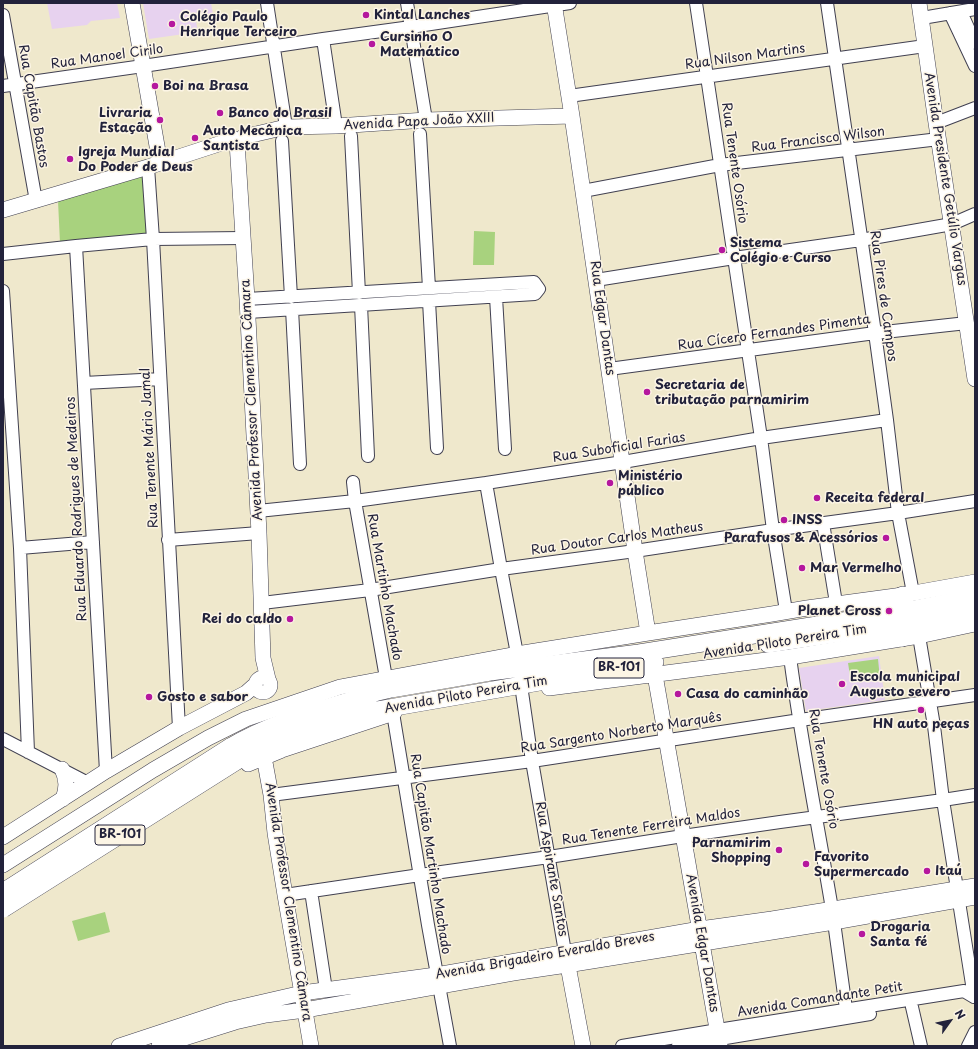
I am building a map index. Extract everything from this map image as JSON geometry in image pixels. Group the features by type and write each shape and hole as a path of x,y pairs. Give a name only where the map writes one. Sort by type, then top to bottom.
{"highway":[{"path":"844,621 908,594"},
{"name":"Avenida Piloto Pereira Tim","path":"3,909 234,754 242,740 292,719 378,692 490,672 639,653 844,621 975,597"},
{"name":"Avenida Piloto Pereira Tim","path":"3,892 234,754 253,753 280,741 349,715 653,662 975,612"},
{"path":"902,638 955,616"},
{"path":"459,665 490,672"}],"main road":[{"path":"132,3 143,66 154,165"},
{"name":"Avenida Presidente Getúlio Vargas","path":"919,3 952,224 970,313 975,379"},
{"name":"Rua Edgar Dantas","path":"554,4 572,116 648,633"},
{"name":"Avenida Papa João XXIII","path":"3,210 238,139 336,126 423,127 572,116"},
{"name":"Avenida Professor Clementino Câmara","path":"238,139 248,306 262,603 264,658 259,687 263,704 259,715"},
{"path":"3,865 60,828 208,738 246,719 340,687 517,654 836,603 908,594 975,582"},
{"path":"3,916 193,793 243,766 282,750 393,713 522,692 790,657 919,636 975,624"},
{"name":"Avenida Edgar Dantas","path":"655,674 719,1038"},
{"path":"3,837 106,771 179,728 259,687"},
{"name":"Avenida Professor Clementino Câmara","path":"259,687 272,695 277,701 281,703 291,703"},
{"name":"Avenida Professor Clementino Câmara","path":"264,757 271,795 275,833 285,895 311,1046"},
{"path":"62,770 66,784 66,791 63,799"},
{"path":"91,809 88,818 90,827 96,836 101,841 114,843"},
{"path":"60,828 69,830 77,835 85,847 86,862"},
{"name":"Avenida Brigadeiro Everaldo Breves","path":"958,895 975,886"},
{"name":"Avenida Brigadeiro Everaldo Breves","path":"160,1046 178,1043 235,1022 266,1014 305,1010 437,980 958,895 975,897"},
{"name":"Rua Aspirante Santos","path":"566,959 583,1046"},
{"name":"Avenida Brigadeiro Everaldo Breves","path":"119,1046 228,1010 302,993 437,980"}],"street":[{"path":"266,3 274,46 284,134 291,297"},
{"path":"407,3 423,127 429,288"},
{"name":"Rua Manoel Cirilo","path":"9,85 411,27 554,4 570,3"},
{"name":"Rua Tenente Osório","path":"696,3 786,611"},
{"name":"Rua Pires de Campos","path":"827,3 887,420 908,594"},
{"path":"922,18 975,9"},
{"path":"955,12 975,43"},
{"path":"955,12 975,66"},
{"name":"Rua Capitão Bastos","path":"3,15 9,85 36,201"},
{"path":"323,39 336,126"},
{"name":"Rua Nilson Martins","path":"569,96 925,46"},
{"path":"936,123 975,108"},
{"path":"351,136 359,293"},
{"name":"Rua Francisco Wilson","path":"583,191 720,165 939,139"},
{"name":"Rua Tenente Mário Jamal","path":"154,165 153,239 179,728"},
{"path":"596,280 734,258 862,240 952,224 975,214"},
{"path":"3,254 153,239 243,238"},
{"name":"Rua Eduardo Rodrigues de Medeiros","path":"76,246 106,771"},
{"path":"248,306 291,297 429,288 456,293 496,297 522,289 456,293 429,301 319,308 292,309 248,306"},
{"path":"3,291 6,387 20,548 28,752"},
{"path":"388,291 389,303"},
{"path":"319,295 319,308"},
{"path":"496,297 505,449"},
{"path":"429,301 437,448"},
{"path":"361,305 368,456"},
{"path":"292,309 300,464"},
{"name":"Rua Cícero Fernandes Pimenta","path":"609,369 875,333 970,313"},
{"path":"84,383 160,379"},
{"name":"Rua Suboficial Farias","path":"258,511 354,501 486,483 623,462 761,438 887,420"},
{"path":"353,482 354,501"},
{"path":"486,483 500,569 517,654"},
{"name":"Rua Martinho Machado","path":"354,501 386,678"},
{"name":"Rua Doutor Carlos Matheus","path":"262,603 370,590 500,569 635,551 975,501"},
{"path":"823,523 836,603"},
{"path":"168,540 259,533"},
{"path":"20,548 93,542"},
{"path":"919,636 934,726 943,800 967,957 975,997"},
{"name":"Rua Tenente Osório","path":"790,657 833,915 846,1010"},
{"name":"Rua Aspirante Santos","path":"522,692 532,761 566,959"},
{"name":"Rua Sargento Norberto Marquês","path":"271,795 532,761 975,694"},
{"name":"Rua Capitão Martinho Machado","path":"393,713 437,980 450,1046"},
{"path":"3,739 88,783"},
{"name":"Rua Tenente Ferreira Maldos","path":"285,895 683,836 975,795"},
{"path":"311,891 326,990"},
{"name":"Avenida Comandante Petit","path":"622,1046 719,1038 852,1017 881,1008 964,991 975,997"},
{"name":"Avenida Comandante Petit","path":"678,1046 846,1010 912,1007 975,997"},
{"path":"912,1007 921,1046"},
{"path":"968,1046 975,1032"}],"shaded area":[{"path":"47,3 117,3 120,18 91,21 87,25 52,29"},
{"name":"Colégio Paulo Henrique Terceiro","path":"143,3 211,3 213,14 195,16 198,32 149,39"},
{"name":"Escola municipal Augusto severo","path":"879,656 885,700 806,711 799,668"}],"green space":[{"path":"144,175 147,236 60,243 58,201"},
{"path":"474,231 495,232 494,265 473,265"},
{"path":"878,659 880,679 851,682 848,663"},
{"path":"105,912 110,932 78,941 72,921"}],"place":[{"name":"Kintal Lanches","path":"366,15"},
{"name":"Colégio Paulo Henrique Terceiro","path":"172,24"},
{"name":"Cursinho O Matemático","path":"372,44"},
{"name":"Boi na Brasa","path":"155,86"},
{"name":"Banco do Brasil","path":"220,113"},
{"name":"Livraria Estação","path":"160,120"},
{"name":"Auto Mecânica Santista","path":"195,138"},
{"name":"Igreja Mundial Do Poder de Deus","path":"70,159"},
{"name":"Sistema Colégio e Curso","path":"722,250"},
{"name":"Secretaria de tributação parnamirim","path":"647,392"},
{"name":"Ministério público","path":"610,483"},
{"name":"Receita federal","path":"817,498"},
{"name":"INSS","path":"784,520"},
{"name":"Parafusos & Acessórios","path":"886,538"},
{"name":"Mar Vermelho","path":"802,568"},
{"name":"Planet Cross","path":"889,611"},
{"name":"Rei do caldo","path":"290,619"},
{"name":"Escola municipal Augusto severo","path":"842,684"},
{"name":"Casa do caminhão","path":"678,694"},
{"name":"Gosto e sabor","path":"149,697"},
{"name":"HN auto peças","path":"921,710"},
{"name":"Parnamirim Shopping","path":"779,850"},
{"name":"Favorito Supermercado","path":"806,864"},
{"name":"Itaú","path":"927,871"},
{"name":"Drogaria Santa fé","path":"862,934"}]}
